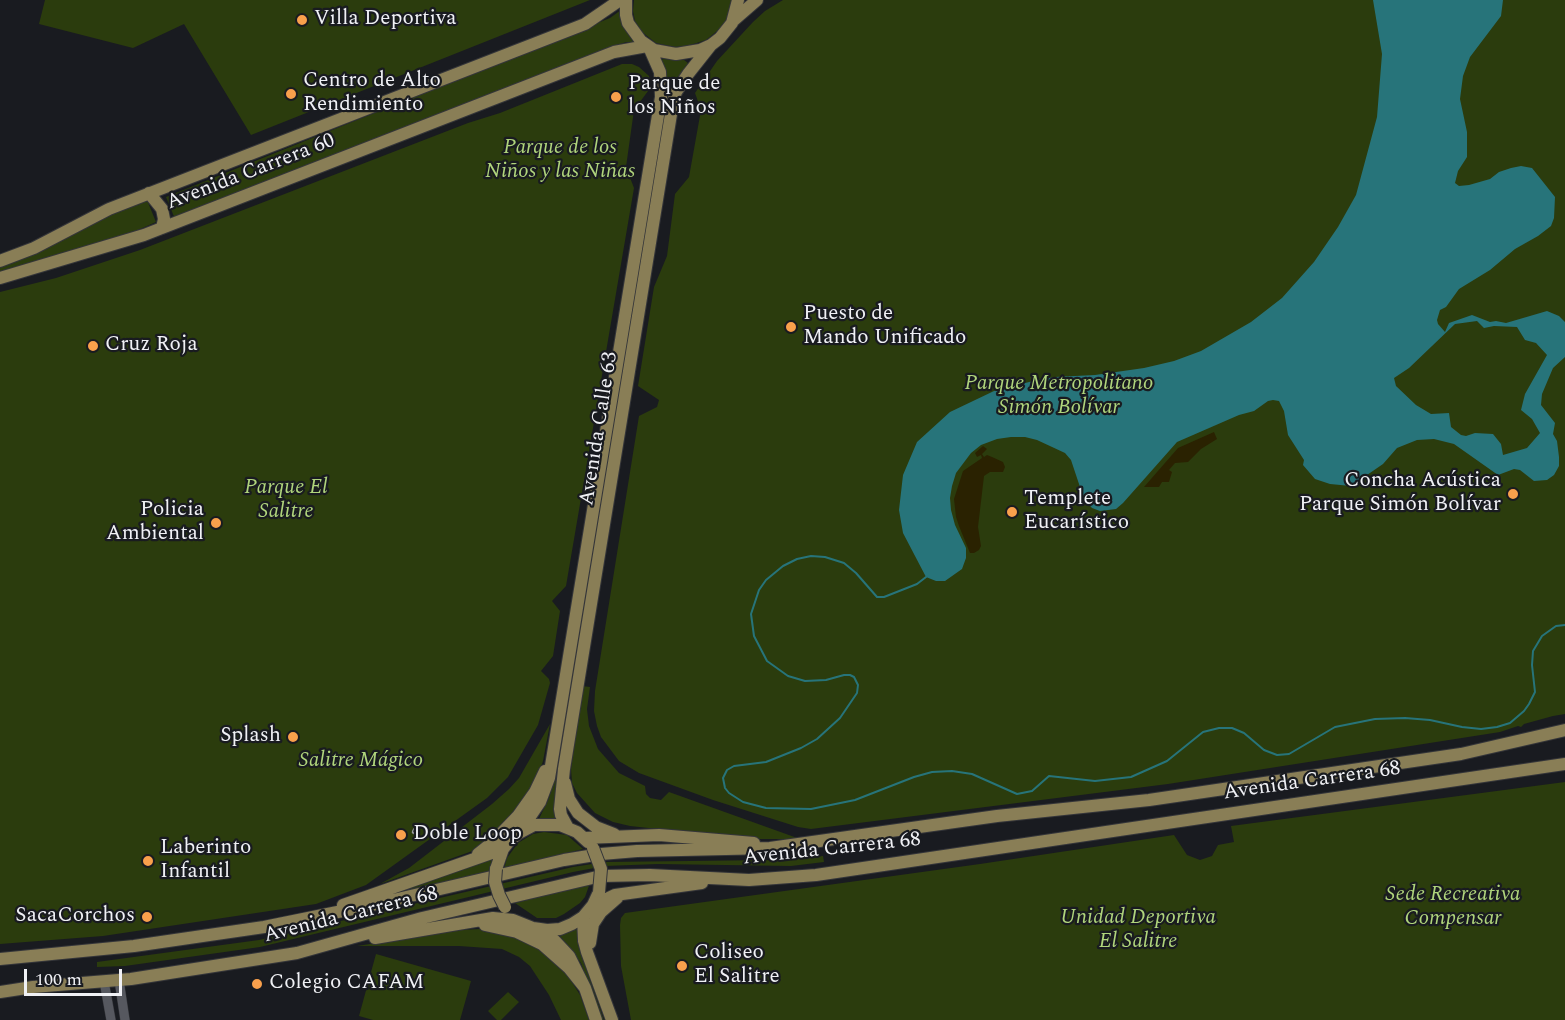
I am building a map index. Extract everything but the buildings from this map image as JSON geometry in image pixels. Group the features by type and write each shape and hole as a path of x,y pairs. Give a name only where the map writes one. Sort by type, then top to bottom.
{"main road":[{"name":"Avenida Carrera 60","path":"0,261 34,248 99,214 149,193 585,24 620,0"},
{"name":"Avenida Calle 63","path":"568,828 560,809 564,769 661,97 660,72 648,46 633,32 628,23 626,0"},
{"path":"732,23 738,0"},
{"path":"732,23 757,0"},
{"name":"Avenida Calle 63","path":"519,832 533,814 546,789 601,502 673,102 676,92 688,74 732,23"},
{"path":"648,46 665,53 676,54 692,52 711,45"},
{"name":"Avenida Carrera 60","path":"0,278 94,251 162,228 614,51 648,46"},
{"path":"149,193 162,208 164,219 162,228"},
{"name":"Avenida Carrera 68","path":"0,959 134,946 264,927 564,860 601,854 789,846 998,816 1149,800 1482,750 1565,730"},
{"path":"466,863 493,842 518,816 535,792 554,750"},
{"name":"Avenida Carrera 68","path":"0,992 119,980 317,948 422,918 601,876 650,875 727,879 816,875 1565,764"},
{"path":"564,769 567,792 578,813 596,827 624,836"},
{"path":"317,948 493,918 528,925 546,930 560,929 572,924 583,917 593,905 599,892 601,869 593,848 584,838 568,828 543,824 519,832 503,849 495,869 497,889 505,907 528,925 547,934 565,950 585,988 596,1020"},
{"path":"584,838 659,835 789,846"},
{"path":"311,918 371,894 503,849"},
{"path":"593,905 608,897 628,892 727,879"},
{"path":"591,966 590,942 593,924 607,905 628,892"},
{"path":"583,917 584,941 591,966 612,1020"},
{"path":"457,924 495,926 529,937 562,960 585,988"}],"street":[{"path":"119,980 125,1020"},
{"path":"104,981 111,1020"}],"green space":[{"name":"Centro de Alto Rendimiento","path":"45,0 590,0 251,135 184,24 133,48 39,24"},
{"path":"634,0 733,0 727,21 706,40 675,47 656,43 642,32 635,21"},
{"name":"Parque Metropolitano Simón Bolívar","path":"783,0 1565,0 1565,714 1500,732 1168,784 811,829 713,800 639,773 619,761 601,737 597,726 594,711 595,691 639,416 657,407 659,400 638,386 654,287 667,256 675,194 689,177 701,110 695,93 717,61 753,22"},
{"path":"621,10 622,25 634,43 626,42 610,48 175,219 166,197 610,18"},
{"path":"663,59 684,60 688,63 669,100 557,783 555,820 538,821 553,783 666,93 666,75 660,61"},
{"name":"Parque El Salitre","path":"622,64 639,67 649,76 651,87 634,110 626,167 634,188 566,586 552,601 560,611 553,656 541,671 550,683 538,725 508,777 487,798 366,885 316,904 103,936 0,944 0,292 56,278 140,250"},
{"path":"147,200 156,222 118,239 0,272 0,267 33,255 110,215"},
{"path":"582,686 590,687 587,709 589,726 598,749 619,773 645,786 646,794 650,798 661,800 669,792 800,839 750,839 630,826 613,822 595,813 577,793 572,783 571,769"},
{"path":"550,724 537,779 517,812 478,849 380,884 409,868 509,789 519,778"},
{"path":"1565,782 1565,1020 631,1020 621,966 620,925 625,913 1174,835 1187,855 1200,860 1212,856 1218,845 1234,842 1231,826"},
{"path":"544,832 567,835 583,849 504,869 507,858 518,843 533,834"},
{"path":"823,856 824,862 791,866 658,864 605,866 260,947 125,966 97,967 97,962 259,940 573,867 605,862 772,860"},
{"path":"493,858 490,873 374,901 398,891"},
{"path":"590,883 580,903 556,918 537,918 515,903"},
{"path":"578,927 580,951 604,1020 600,1020 581,963 559,935"},
{"path":"481,929 516,936 541,950 565,971 580,995 589,1020 561,1020 549,995 530,966 519,957 502,949 459,946 357,946 459,930"},
{"path":"376,954 471,981 460,1020 373,1020 359,1016"},
{"path":"508,992 519,1002 501,1020 497,1020 488,1011"}],"sand":[{"path":"1214,432 1217,439 1201,449 1188,462 1175,463 1169,470 1172,472 1169,482 1162,482 1159,487 1144,487 1178,448"},
{"path":"983,446 987,449 982,454 984,457 987,455 1003,462 1005,467 1003,472 990,472 984,476 978,527 981,546 979,550 970,553 956,517 954,499 963,471 982,458 981,455 977,457 975,453"}],"water":[{"path":"1373,0 1503,0 1501,16 1470,57 1463,76 1460,99 1467,132 1467,157 1458,171 1455,183 1459,186 1469,185 1490,179 1499,172 1511,168 1521,166 1532,168 1555,197 1554,218 1551,226 1538,236 1515,249 1490,270 1459,289 1446,307 1440,310 1437,320 1445,332 1449,323 1472,315 1490,322 1506,323 1547,311 1559,316 1565,322 1565,357 1553,368 1542,394 1541,405 1555,423 1553,434 1557,441 1559,466 1554,475 1547,480 1534,481 1520,470 1514,469 1498,475 1454,444 1434,439 1417,440 1397,448 1383,464 1351,486 1330,484 1315,479 1303,465 1304,460 1288,435 1284,411 1279,401 1273,400 1254,411 1239,415 1177,442 1123,503 1116,509 1100,511 1092,508 1084,499 1071,460 1065,453 1025,437 997,439 981,445 971,453 956,473 952,486 951,510 966,548 966,558 962,569 945,581 936,581 926,577 903,533 899,510 903,475 917,442 950,412 994,391 1055,377 1095,375 1144,368 1174,361 1201,351 1251,322 1282,298 1314,262 1356,195 1377,117 1382,54","holes":["1477,321 1484,328 1517,327 1525,340 1536,343 1547,355 1525,394 1521,410 1532,419 1540,433 1527,448 1503,455 1501,444 1493,434 1461,435 1451,427 1449,413 1431,414 1416,405 1396,386 1394,378 1409,368 1455,324"]}],"waterway":[{"path":"926,577 917,584 884,597 877,597 844,563 825,557 811,556 797,559 783,566 766,580 759,590 751,614 754,636 767,661 788,676 805,681 850,675 854,677 858,685 857,693 840,718 817,739 766,762 734,766 727,770 723,778 725,788 729,793 743,802 766,808 811,809 855,800 932,772 952,771 972,774 1017,794 1032,791 1049,776 1095,781 1131,777 1167,761 1203,732 1219,728 1232,728 1244,733 1264,750 1277,755 1289,754 1335,727 1375,719 1430,720 1481,729 1497,727 1510,723 1529,704 1535,692 1533,651 1542,636 1556,626 1565,625"}],"place":[{"name":"Villa Deportiva","path":"302,20"},
{"name":"Centro de Alto Rendimiento","path":"291,94"},
{"name":"Parque de los Niños","path":"616,97"},
{"name":"Puesto de Mando Unificado","path":"791,327"},
{"name":"Cruz Roja","path":"93,346"},
{"name":"Concha Acústica Parque Simón Bolívar","path":"1513,494"},
{"name":"Templete Eucarístico","path":"1012,512"},
{"name":"Policia Ambiental","path":"216,523"},
{"name":"Splash","path":"293,737"},
{"name":"Doble Loop","path":"401,835"},
{"name":"Laberinto Infantil","path":"148,861"},
{"name":"SacaCorchos","path":"147,917"},
{"name":"Coliseo El Salitre","path":"682,966"},
{"name":"Colegio CAFAM","path":"257,984"}],"park label":[{"name":"Parque de los Niños y las Niñas","path":"560,161"},
{"name":"Salitre Mágico","path":"361,762"},
{"name":"Sede Recreativa Compensar","path":"1453,908"},
{"name":"Unidad Deportiva El Salitre","path":"1138,931"}]}
